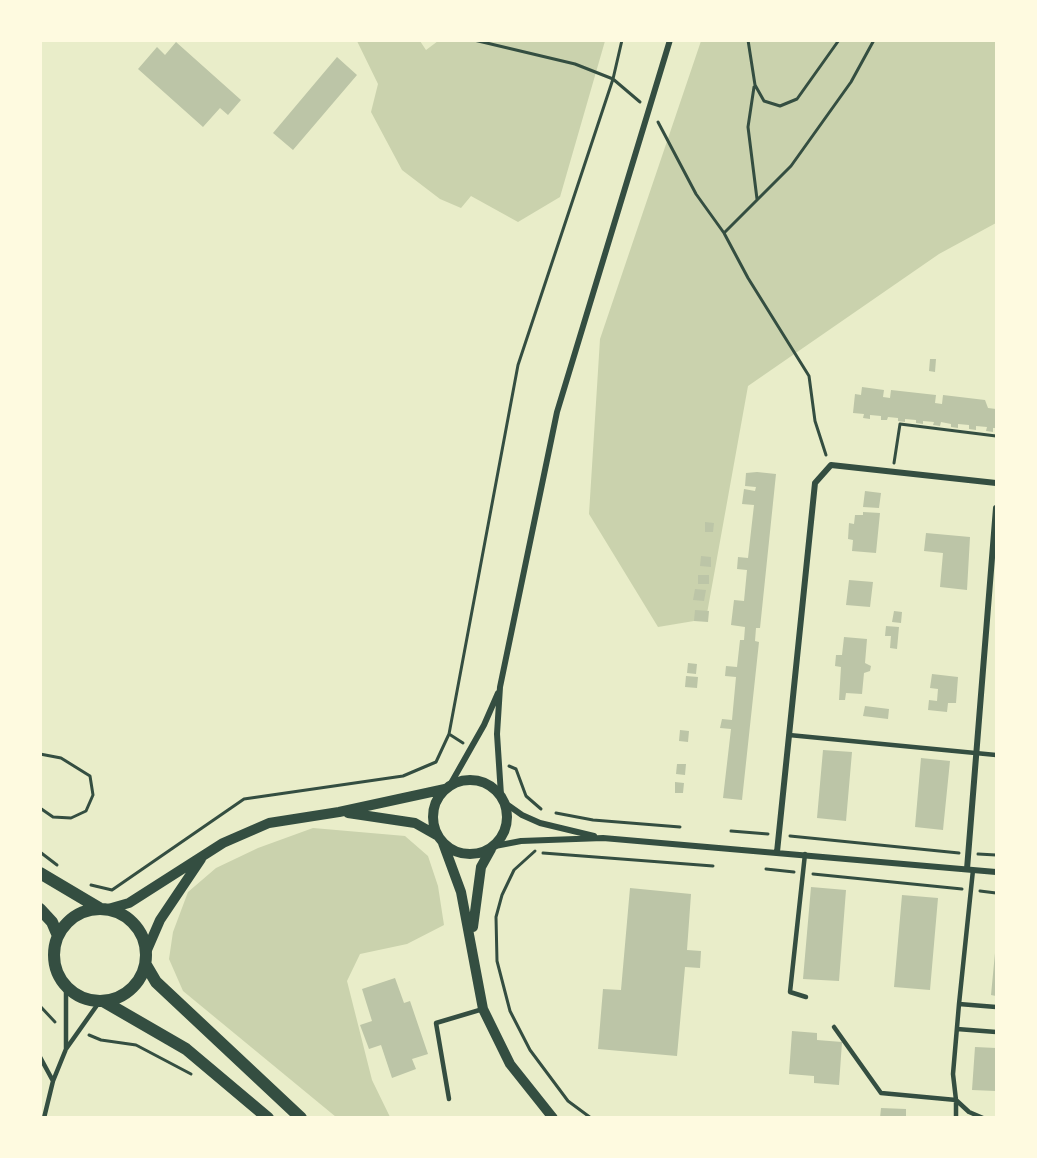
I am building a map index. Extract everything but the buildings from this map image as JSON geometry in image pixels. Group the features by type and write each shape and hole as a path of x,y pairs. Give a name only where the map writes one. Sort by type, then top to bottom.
{"main road":[{"path":"40,873 104,909 122,914 134,923 142,936 147,950 146,965 140,979 118,998 101,1001"},
{"path":"40,909 52,922 58,936 55,962 66,986 81,996 101,1001 186,1049 268,1118"},
{"path":"58,936 75,916 104,909"},
{"path":"146,965 156,982 264,1080 300,1118"}],"street":[{"path":"471,940 479,875 507,826 498,761 500,687 557,412 651,111 670,40"},
{"path":"777,852 815,483 831,465 996,483"},
{"path":"970,869 968,853 975,753 996,508"},
{"path":"500,687 472,749 448,787 439,796 432,816 461,892 483,1009 510,1064 553,1118"},
{"path":"104,909 129,903 205,854 240,834 268,823 339,812 448,787 461,780 483,782 522,816 540,823 603,838"},
{"path":"339,812 415,823 453,851 466,854 479,854 493,847 537,841 603,838 996,872"},
{"path":"147,950 172,900 205,854"}],"lane":[{"path":"789,735 996,755"},
{"path":"805,854 790,992 806,997"},
{"path":"956,1118 954,1074 971,890 970,869"},
{"path":"66,986 66,1049"},
{"path":"44,1118 53,1081 66,1049 101,1001"},
{"path":"959,1004 996,1007"},
{"path":"449,1099 436,1023 483,1009"},
{"path":"834,1027 880,1093 956,1100 969,1112 982,1118"},
{"path":"957,1029 996,1032"},
{"path":"40,1057 53,1081"}],"path":[{"path":"474,40 575,64 613,79 651,111 678,157 696,194 724,233 748,278 809,376 815,421 831,465"},
{"path":"472,749 449,734 518,365 613,79 622,40"},
{"path":"748,40 754,85 748,127 757,200"},
{"path":"754,85 764,101 780,106 797,99 839,40"},
{"path":"724,233 791,166 851,82 874,40"},
{"path":"892,472 900,424 996,436"},
{"path":"40,754 61,758 90,776 93,795 86,811 71,818 53,817 40,808"},
{"path":"498,761 516,769 526,796 542,811 540,823"},
{"path":"552,813 593,820 681,827"},
{"path":"731,831 996,855"},
{"path":"537,841 535,853 514,870 502,896 496,917 497,961 510,1011 530,1050 568,1101 591,1118"},
{"path":"535,853 713,866"},
{"path":"766,869 996,893"},
{"path":"40,1006 54,1022 67,1027"},
{"path":"79,1031 100,1040 136,1045 194,1076"}],"green space":[{"path":"357,41 420,41 426,50 438,41 605,41 560,197 518,222 471,196 461,208 440,199 402,170 371,112 378,84"},
{"path":"701,41 996,41 996,223 939,254 748,386 706,619 658,627 589,514 600,339"},
{"path":"313,828 405,836 428,856 438,886 444,925 407,944 360,954 347,981 372,1080 390,1117 336,1117 183,991 169,959 173,932 188,892 216,868 258,848"}]}
